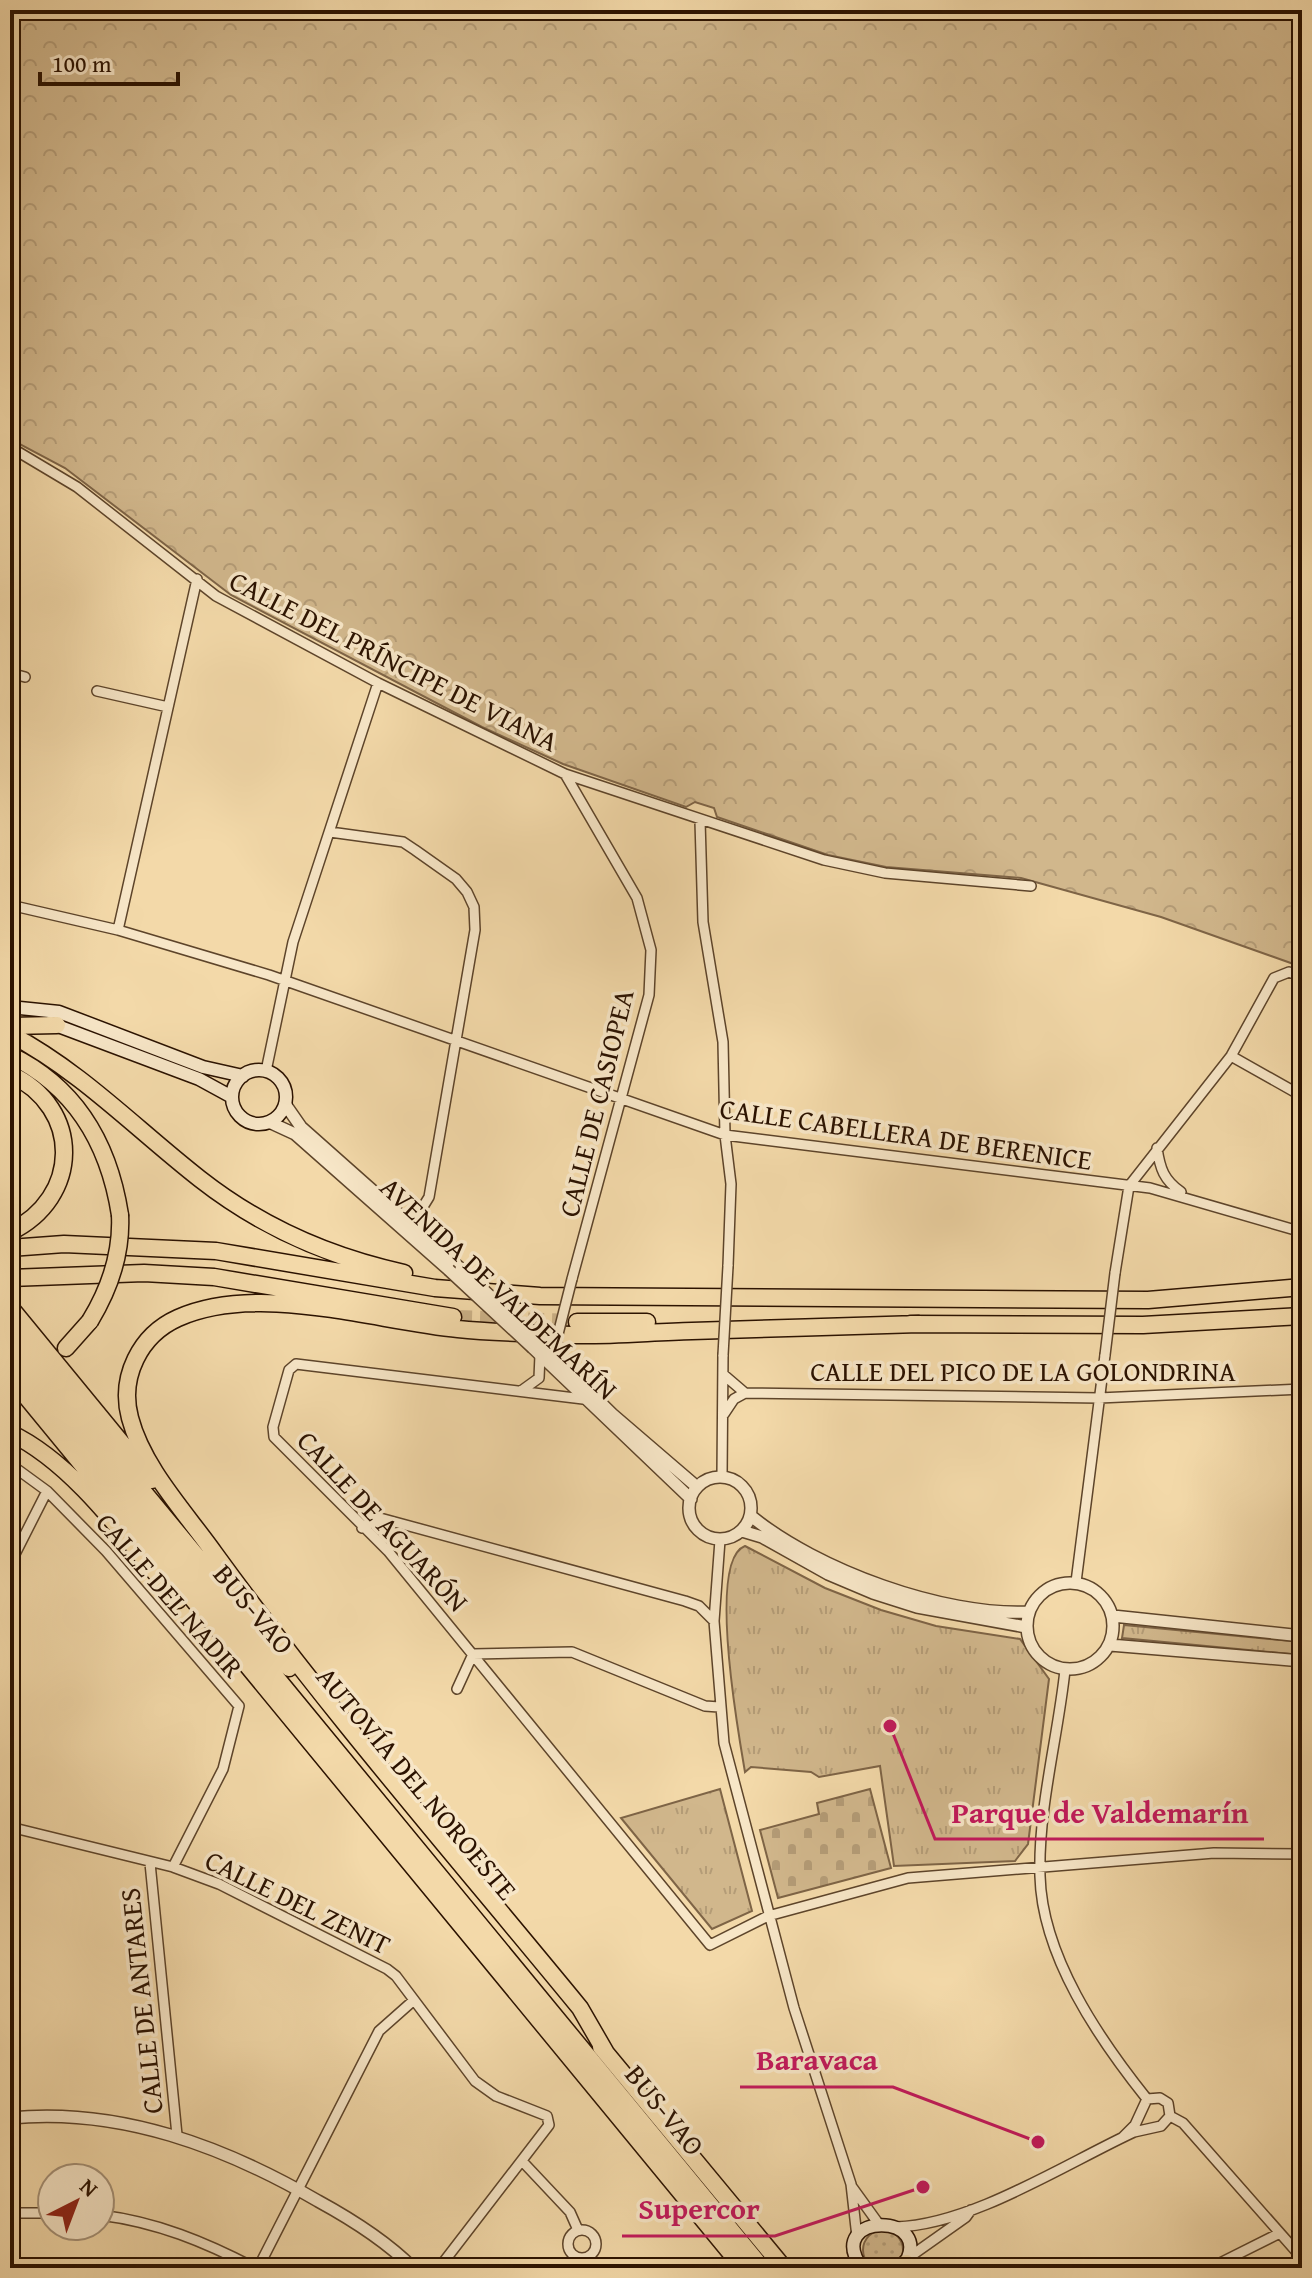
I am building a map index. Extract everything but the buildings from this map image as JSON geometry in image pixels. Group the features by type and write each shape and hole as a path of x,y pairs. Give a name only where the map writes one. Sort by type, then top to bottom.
{"highway":[{"path":"10,1023 57,1025"},
{"path":"10,1034 84,1080 212,1188 283,1232 346,1258 386,1269 540,1296"},
{"path":"10,1055 53,1082 88,1121 111,1167 120,1215 113,1275 90,1321 66,1348"},
{"path":"10,1074 46,1100 58,1120 64,1150 62,1173 49,1201 30,1221 10,1232"},
{"path":"10,1248 149,1245 216,1251 435,1288 540,1296 1148,1300 1302,1287"},
{"path":"14,1278 144,1273 214,1277 456,1318"},
{"path":"10,1302 313,1682 580,2008 606,2053"},
{"path":"229,1573 158,1475 129,1415 127,1389 132,1366 142,1346 156,1331 179,1317 222,1306 284,1305 457,1329 577,1335 919,1324"},
{"path":"577,1322 1143,1325 1302,1316"},
{"name":"AUTOVÍA DEL NOROESTE","path":"10,1330 784,2268"},
{"name":"BUS-VAO","path":"10,1354 762,2268"},
{"name":"AUTOVÍA DEL NOROESTE","path":"10,1377 743,2268"},
{"path":"10,1433 54,1461 79,1486 328,1776 342,1784"},
{"path":"583,2076 731,2268"},
{"path":"697,2162 719,2179 794,2268"}],"main road":[{"path":"10,1007 59,1012 203,1067 243,1076"},
{"path":"57,1025 199,1079 232,1097"},
{"path":"256,1070 266,1071 282,1084 285,1104 269,1122 259,1124 244,1119 237,1112 232,1097 235,1085 243,1076 256,1070"},
{"path":"850,2268 858,2238 868,2226 878,2223 896,2227 908,2243 906,2264"},
{"path":"855,2253 862,2268"}],"street":[{"name":"CALLE DEL PRÍNCIPE DE VIANA","path":"10,447 77,487 216,596 378,683 565,774 824,860 885,873 1031,886"},
{"path":"118,930 197,579"},
{"path":"10,673 25,677"},
{"path":"266,1071 283,979 378,683"},
{"path":"97,691 168,707"},
{"name":"CALLE DE CASIOPEA","path":"536,1382 572,1279 649,995 651,950 646,922 637,898 565,774"},
{"path":"700,821 703,922 723,1042 725,1135 731,1184 723,1355 722,1476"},
{"path":"330,832 403,842 456,879 474,907 475,930 429,1197 421,1210 404,1217"},
{"name":"CALLE CABELLERA DE BERENICE","path":"10,905 118,930 283,979 725,1135 1129,1186 1187,1197 1302,1232"},
{"path":"1076,1582 1129,1186 1231,1056 1274,978 1289,972 1302,977"},
{"path":"1231,1056 1302,1096"},
{"name":"AVENIDA DE VALDEMARÍN","path":"285,1104 301,1127 404,1217 455,1270"},
{"name":"AVENIDA DE VALDEMARÍN","path":"269,1122 295,1134 455,1270 697,1487"},
{"path":"1157,1148 1167,1182 1187,1197"},
{"name":"AVENIDA DE VALDEMARÍN","path":"545,1351 583,1399 691,1499"},
{"name":"CALLE DE AGUARÓN","path":"583,1399 296,1364 289,1370 273,1427 274,1437 388,1551 710,1945 768,1916"},
{"path":"724,1375 745,1393 734,1399 724,1414"},
{"path":"521,1391 536,1382 544,1394"},
{"name":"CALLE DEL PICO DE LA GOLONDRINA","path":"745,1393 1099,1398 1302,1389"},
{"name":"CALLE DEL NADIR","path":"10,1464 47,1491 106,1551 239,1706 223,1769 173,1867"},
{"path":"751,1516 742,1531 720,1540 705,1536 693,1524 689,1508 697,1487 710,1477 733,1478 746,1490 751,1516 767,1529 822,1559 877,1582 966,1606 1028,1612"},
{"path":"10,1564 47,1491"},
{"path":"362,1528 380,1518 685,1601 699,1606 714,1621"},
{"path":"742,1531 762,1537 828,1574 886,1597 917,1607 1026,1627"},
{"path":"720,1540 714,1621 719,1707 732,1781 768,1916 851,2184 858,2238"},
{"path":"1076,1582 1094,1589 1106,1601 1113,1616 1110,1645 1102,1656 1086,1667 1065,1670 1040,1658 1030,1643 1026,1627 1028,1612 1036,1598 1053,1585 1076,1582"},
{"path":"685,1601 704,1600 715,1593"},
{"path":"1113,1616 1301,1636 1301,1619"},
{"path":"1110,1645 1302,1661"},
{"path":"457,1689 473,1654 572,1652 705,1706 719,1707"},
{"path":"1065,1670 1040,1870 1049,1924 1071,1982 1102,2039 1147,2099"},
{"name":"CALLE DEL ZENIT","path":"10,1827 173,1867 219,1884 387,1969 475,2081 496,2096 545,2114 549,2125 522,2161"},
{"path":"768,1916 908,1878 1040,1870 1214,1853 1302,1854"},
{"name":"CALLE DE ANTARES","path":"150,1863 177,2135"},
{"path":"116,2217 137,2219 186,2235 257,2268 379,2031 414,2000"},
{"path":"1147,2099 1156,2097 1165,2100 1170,2116 1183,2123 1302,2258"},
{"path":"1123,2137 1147,2099"},
{"path":"1140,2114 1151,2127"},
{"path":"896,2227 923,2225 971,2210 1123,2137 1161,2126 1170,2116"},
{"path":"10,2118 94,2120 177,2135 249,2162 299,2190 352,2220 413,2268"},
{"path":"439,2268 522,2161 570,2212 578,2230"},
{"path":"851,2184 878,2223"},
{"path":"906,2264 971,2210"},
{"path":"10,2213 36,2213"},
{"path":"1210,2268 1280,2233"}],"green space":[{"path":"10,10 1302,10 1302,967 1161,917 1021,878 886,867 828,855 717,817 714,808 695,802 686,807 563,764 482,727 231,595 65,468 10,439"},
{"path":"745,1546 825,1588 881,1610 936,1626 1020,1639 1049,1679 1028,1844 1015,1861 894,1866 880,1766 819,1777 811,1772 751,1767 745,1772 732,1689 727,1614 728,1582 734,1558"},
{"path":"1124,1625 1302,1642 1302,1655 1122,1638"},
{"path":"720,1789 752,1911 712,1929 621,1818"},
{"path":"870,1789 891,1868 778,1898 760,1830 819,1814 817,1803"},
{"path":"883,2230 897,2236 903,2250 897,2264 883,2270 869,2264 863,2250 869,2236"}],"tunnel":[{"path":"456,1318 577,1322"}],"place":[{"name":"Parque de Valdemarín","path":"890,1726"},
{"name":"Baravaca","path":"1038,2142"},
{"name":"Supercor","path":"923,2187"}]}
